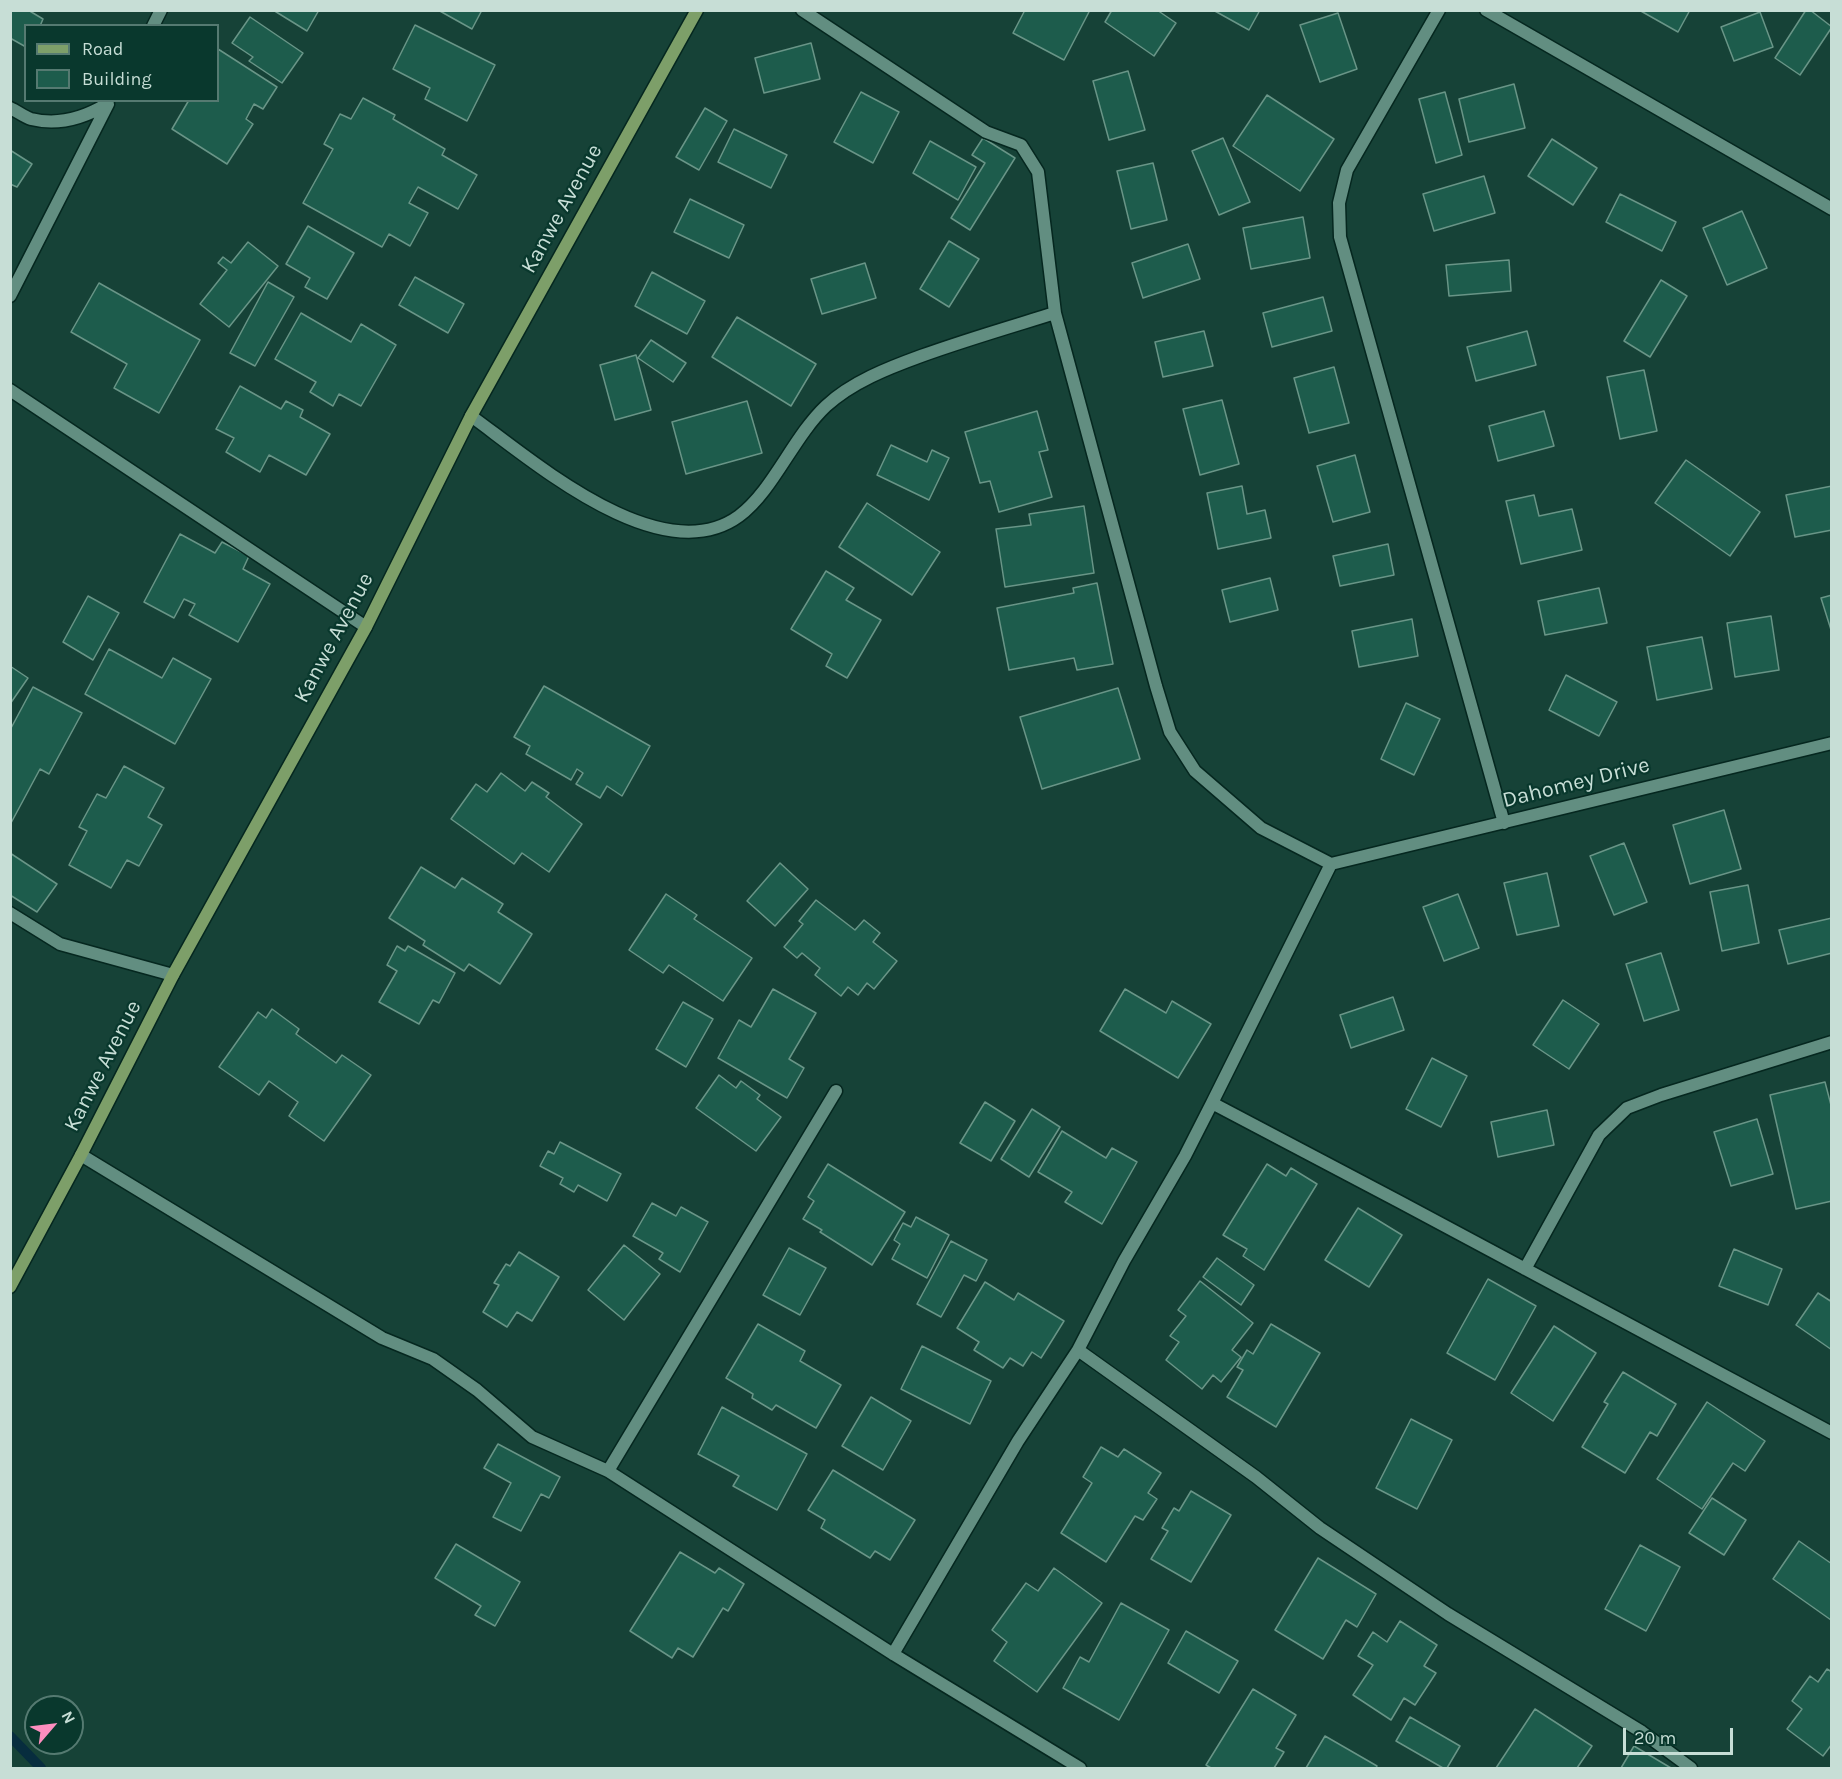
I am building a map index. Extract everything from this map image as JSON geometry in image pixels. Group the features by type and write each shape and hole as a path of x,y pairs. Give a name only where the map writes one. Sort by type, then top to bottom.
{"main road":[{"name":"Kanwe Avenue","path":"10,1287 81,1155 173,975 366,627 471,416 697,10"}],"street":[{"path":"154,24 161,10"},
{"path":"802,10 986,132 1021,145 1038,172 1055,313 1170,732 1195,771 1261,828 1331,864 1185,1156 1124,1261 1078,1350 1018,1441 893,1654"},
{"path":"1439,10 1347,170 1339,203 1340,237 1504,823"},
{"path":"1485,10 1832,208"},
{"path":"10,108 31,118 67,122 88,115 109,102"},
{"path":"10,296 109,102"},
{"path":"471,416 578,493 640,524 684,532 713,529 738,517 754,502 800,436 826,406 861,381 891,367 971,338 1055,313"},
{"path":"10,390 366,627"},
{"name":"Dahomey Drive","path":"1331,864 1832,742"},
{"path":"10,913 60,944 173,975"},
{"path":"1525,1269 1599,1135 1627,1108 1661,1095 1832,1042"},
{"path":"608,1472 836,1091"},
{"path":"1212,1103 1832,1433"},
{"path":"81,1155 382,1338 433,1359 477,1390 532,1437 608,1472 893,1654 1080,1768"},
{"path":"1078,1350 1256,1477 1320,1528 1448,1614 1642,1732 1691,1768"}],"building":[{"path":"10,10 28,10 43,19 41,24 24,24 24,46 10,38"},
{"path":"273,10 319,10 307,31"},
{"path":"438,10 482,10 472,29"},
{"path":"1025,10 1090,10 1064,60 1013,33"},
{"path":"1112,10 1157,10 1176,23 1154,56 1105,22"},
{"path":"1213,10 1260,10 1249,30"},
{"path":"1639,10 1690,10 1678,32"},
{"path":"1806,10 1810,10 1832,27 1800,75 1775,58"},
{"path":"1760,12 1773,47 1734,61 1721,27"},
{"path":"1338,13 1357,69 1320,82 1300,25"},
{"path":"250,17 303,53 282,83 249,61 253,57 232,43"},
{"path":"415,25 495,65 467,121 425,99 430,88 393,69"},
{"path":"811,43 820,79 764,93 755,58"},
{"path":"219,50 277,87 263,109 254,104 246,119 253,124 227,164 172,129 188,102 219,102"},
{"path":"1128,71 1145,130 1109,140 1093,81"},
{"path":"1514,84 1525,128 1469,142 1459,99"},
{"path":"861,92 899,112 873,163 834,142"},
{"path":"1445,92 1462,155 1436,163 1419,99"},
{"path":"1267,95 1334,139 1300,191 1233,146"},
{"path":"363,98 395,115 393,119 445,149 442,155 477,175 458,209 418,187 409,203 428,213 410,246 389,234 382,247 303,203 333,149 324,144 340,114 351,119"},
{"path":"705,108 727,121 699,170 676,157"},
{"path":"734,129 787,155 771,188 718,162"},
{"path":"983,138 1015,158 970,230 951,218 985,163 972,155"},
{"path":"1223,138 1250,202 1219,215 1192,151"},
{"path":"1552,139 1597,168 1573,205 1528,176"},
{"path":"930,141 976,167 958,200 913,173"},
{"path":"10,150 32,164 17,187 10,184"},
{"path":"1153,163 1167,220 1131,229 1117,171"},
{"path":"1484,176 1495,213 1434,231 1423,194"},
{"path":"1620,194 1676,222 1662,251 1606,222"},
{"path":"690,199 744,225 729,258 674,232"},
{"path":"1742,211 1767,268 1727,285 1703,228"},
{"path":"1303,217 1310,258 1251,269 1243,228"},
{"path":"308,226 354,253 327,299 305,287 310,278 286,264"},
{"path":"949,241 979,259 949,307 920,289"},
{"path":"248,242 278,266 229,327 200,304 227,270 218,263 223,257 231,263"},
{"path":"1188,244 1200,279 1143,298 1132,263"},
{"path":"1509,260 1511,291 1449,296 1446,265"},
{"path":"865,263 876,298 822,314 811,279"},
{"path":"652,272 705,301 687,334 635,306"},
{"path":"415,277 464,304 448,333 399,305"},
{"path":"1661,280 1687,296 1650,357 1624,341"},
{"path":"268,282 294,297 255,366 230,353"},
{"path":"99,283 200,340 159,413 114,388 127,364 71,332"},
{"path":"1323,297 1332,331 1272,347 1263,313"},
{"path":"301,313 351,342 361,324 396,345 361,406 339,394 333,406 310,392 316,382 275,359"},
{"path":"737,317 816,364 791,406 712,357"},
{"path":"1204,331 1213,366 1163,377 1155,342"},
{"path":"1527,331 1536,365 1476,381 1467,347"},
{"path":"651,340 686,363 673,382 638,358"},
{"path":"636,355 651,410 615,420 600,365"},
{"path":"1334,367 1349,423 1309,433 1294,378"},
{"path":"1644,370 1657,431 1620,439 1607,377"},
{"path":"240,386 281,409 286,401 303,410 300,417 330,434 306,475 269,455 260,472 226,452 234,438 216,429"},
{"path":"1222,400 1239,464 1200,475 1183,409"},
{"path":"747,401 762,453 686,474 672,422"},
{"path":"1037,411 1048,450 1039,452 1052,497 999,512 990,481 980,483 965,432"},
{"path":"1544,411 1554,446 1498,461 1489,426"},
{"path":"891,445 927,462 932,450 949,458 929,500 877,475"},
{"path":"1355,455 1370,512 1333,522 1317,466"},
{"path":"1686,460 1760,512 1730,556 1655,503"},
{"path":"1242,486 1247,514 1265,510 1271,538 1218,549 1207,493"},
{"path":"1832,486 1832,530 1795,537 1786,495"},
{"path":"1534,495 1539,516 1572,509 1582,550 1521,564 1506,501"},
{"path":"867,503 940,552 912,595 839,547"},
{"path":"1084,506 1094,573 1005,587 996,529 1031,525 1029,514"},
{"path":"180,534 215,553 222,542 249,556 243,569 270,584 238,642 189,615 195,604 184,599 174,618 144,602"},
{"path":"1388,544 1394,575 1340,586 1333,556"},
{"path":"826,571 854,588 846,600 881,620 847,678 826,666 832,654 791,629"},
{"path":"1270,578 1278,610 1230,622 1222,590"},
{"path":"1097,583 1113,664 1077,670 1074,658 1009,670 997,608 1074,593 1073,588"},
{"path":"1599,588 1607,623 1545,635 1538,601"},
{"path":"1832,595 1832,633 1821,598"},
{"path":"88,596 119,613 93,660 63,642"},
{"path":"1771,616 1779,670 1735,677 1727,623"},
{"path":"1412,619 1418,656 1359,667 1352,631"},
{"path":"1702,637 1712,689 1657,700 1647,647"},
{"path":"109,649 162,678 173,658 211,679 175,744 85,694"},
{"path":"10,666 28,678 10,704"},
{"path":"1566,675 1617,702 1599,736 1549,710"},
{"path":"544,686 650,746 622,796 607,786 600,798 576,784 583,773 577,769 571,780 526,754 530,746 514,737"},
{"path":"33,687 82,713 49,774 40,769 11,823 10,730"},
{"path":"1118,688 1140,759 1042,789 1020,717"},
{"path":"1406,703 1440,719 1414,775 1381,759"},
{"path":"124,766 164,788 148,817 162,825 139,866 127,860 111,888 69,865 87,831 79,827 97,794 106,798"},
{"path":"501,773 525,791 532,782 549,793 546,797 582,824 549,872 522,853 514,864 451,819 476,784 487,792"},
{"path":"1724,810 1741,869 1690,884 1673,825"},
{"path":"1624,843 1647,902 1614,915 1590,856"},
{"path":"10,853 57,884 37,912 10,895"},
{"path":"780,863 808,889 775,926 747,901"},
{"path":"421,867 455,888 462,878 503,904 498,912 532,934 500,984 469,964 464,971 423,945 425,941 389,918"},
{"path":"1547,873 1559,926 1517,935 1504,883"},
{"path":"1748,885 1759,943 1722,951 1710,892"},
{"path":"666,894 697,915 694,919 752,958 723,1001 669,965 663,973 629,950"},
{"path":"1458,894 1479,948 1444,961 1423,907"},
{"path":"816,900 855,930 864,920 880,933 873,942 897,961 874,989 867,983 858,995 848,987 841,996 815,975 820,968 802,953 797,958 784,947 803,924 799,921"},
{"path":"1832,918 1832,953 1788,964 1779,930"},
{"path":"397,946 405,951 408,946 455,973 439,1003 433,1000 419,1024 379,1002 397,971 387,965"},
{"path":"1661,953 1679,1010 1644,1021 1626,964"},
{"path":"773,989 816,1013 789,1059 804,1068 787,1098 718,1058 739,1020 751,1027"},
{"path":"1125,989 1166,1013 1172,1001 1211,1024 1178,1078 1100,1031"},
{"path":"1393,997 1404,1030 1351,1048 1340,1015"},
{"path":"1563,1000 1599,1024 1569,1069 1533,1045"},
{"path":"683,1002 713,1019 686,1067 656,1049"},
{"path":"272,1009 299,1029 296,1034 336,1063 342,1055 371,1075 324,1141 289,1116 298,1102 269,1081 259,1095 219,1067 258,1012 266,1018"},
{"path":"1432,1058 1467,1076 1441,1127 1406,1109"},
{"path":"719,1075 736,1088 741,1081 760,1095 757,1099 781,1117 756,1151 696,1108"},
{"path":"1825,1082 1832,1109 1832,1201 1796,1209 1770,1095"},
{"path":"985,1102 1015,1121 991,1161 960,1143"},
{"path":"1032,1109 1060,1127 1029,1177 1001,1159"},
{"path":"1547,1110 1554,1145 1498,1157 1491,1122"},
{"path":"1757,1119 1773,1174 1731,1186 1714,1132"},
{"path":"1062,1131 1106,1158 1112,1148 1137,1162 1102,1224 1065,1202 1072,1192 1038,1172"},
{"path":"560,1142 621,1174 607,1201 578,1185 574,1192 560,1184 563,1178 540,1166 548,1151 554,1154"},
{"path":"828,1164 905,1212 872,1265 803,1219 814,1201 808,1197"},
{"path":"1267,1164 1286,1176 1291,1168 1317,1184 1264,1270 1243,1256 1247,1249 1223,1235"},
{"path":"652,1203 676,1216 681,1207 708,1222 680,1272 659,1259 663,1253 633,1236"},
{"path":"1358,1208 1402,1235 1369,1287 1325,1260"},
{"path":"916,1217 949,1235 927,1278 892,1259 900,1244 894,1240 903,1223 911,1227"},
{"path":"951,1241 987,1260 976,1281 964,1275 941,1317 917,1304"},
{"path":"624,1245 660,1274 624,1320 588,1290"},
{"path":"789,1248 826,1268 800,1315 763,1295"},
{"path":"1734,1249 1782,1269 1768,1305 1719,1286"},
{"path":"519,1252 559,1277 532,1321 517,1312 507,1327 483,1312 499,1285 494,1283 506,1264 510,1266"},
{"path":"1217,1258 1254,1285 1241,1305 1203,1277"},
{"path":"1488,1279 1536,1306 1495,1380 1447,1353"},
{"path":"1200,1281 1253,1323 1232,1350 1241,1357 1221,1382 1213,1375 1202,1389 1166,1360 1179,1342 1170,1336 1186,1316 1178,1310"},
{"path":"985,1282 1014,1300 1018,1293 1064,1321 1041,1358 1032,1352 1023,1366 1010,1358 1003,1368 974,1350 979,1342 957,1328"},
{"path":"1818,1293 1832,1302 1832,1350 1796,1325"},
{"path":"758,1324 805,1351 800,1361 841,1385 816,1428 776,1405 772,1410 752,1398 753,1394 726,1378"},
{"path":"1271,1324 1320,1353 1276,1427 1227,1397 1243,1370 1237,1367 1247,1350 1253,1354"},
{"path":"1554,1326 1596,1353 1553,1421 1511,1393"},
{"path":"922,1346 991,1381 970,1424 901,1389"},
{"path":"1623,1372 1676,1404 1657,1436 1650,1432 1625,1473 1582,1447 1608,1404 1604,1402"},
{"path":"871,1397 911,1421 883,1470 842,1446"},
{"path":"1707,1402 1765,1441 1745,1471 1733,1463 1702,1509 1657,1479"},
{"path":"722,1407 807,1454 777,1510 733,1486 739,1476 698,1454"},
{"path":"1411,1419 1452,1440 1417,1509 1376,1488"},
{"path":"498,1444 560,1477 549,1498 541,1494 521,1531 493,1517 511,1483 484,1468"},
{"path":"1101,1447 1118,1457 1124,1449 1161,1473 1148,1493 1157,1499 1143,1520 1135,1516 1106,1562 1061,1533 1092,1483 1083,1477"},
{"path":"833,1470 915,1520 890,1560 875,1551 870,1558 821,1528 825,1520 808,1510"},
{"path":"1191,1491 1231,1515 1191,1582 1151,1559 1168,1531 1162,1528 1174,1508 1179,1511"},
{"path":"1712,1498 1746,1520 1724,1555 1689,1533"},
{"path":"1799,1541 1832,1564 1831,1620 1773,1579"},
{"path":"456,1544 520,1582 495,1626 475,1615 481,1606 435,1578"},
{"path":"1640,1545 1680,1567 1646,1631 1605,1609"},
{"path":"680,1552 715,1573 719,1568 744,1584 728,1611 723,1608 693,1657 678,1648 672,1658 630,1631"},
{"path":"1318,1558 1376,1594 1357,1627 1346,1620 1323,1659 1275,1630"},
{"path":"1054,1568 1102,1603 1037,1692 994,1661 1007,1642 992,1630 1026,1583 1038,1591"},
{"path":"1121,1603 1169,1630 1119,1720 1063,1688 1080,1657 1089,1662"},
{"path":"1400,1621 1437,1645 1424,1666 1436,1673 1415,1705 1404,1698 1391,1720 1353,1695 1373,1665 1358,1656 1373,1632 1387,1642"},
{"path":"1186,1631 1238,1661 1219,1693 1168,1663"},
{"path":"1827,1669 1832,1672 1832,1744 1823,1756 1787,1729 1802,1709 1792,1701 1810,1676 1818,1682"},
{"path":"1253,1689 1296,1715 1276,1748 1284,1752 1274,1768 1211,1768 1206,1765"},
{"path":"1535,1709 1592,1746 1577,1768 1496,1768"},
{"path":"1410,1717 1460,1746 1447,1768 1443,1768 1396,1741"},
{"path":"1325,1736 1377,1766 1376,1768 1306,1768"},
{"path":"1634,1746 1671,1768 1621,1768"}],"waterway":[{"path":"10,1736 41,1768"}]}
